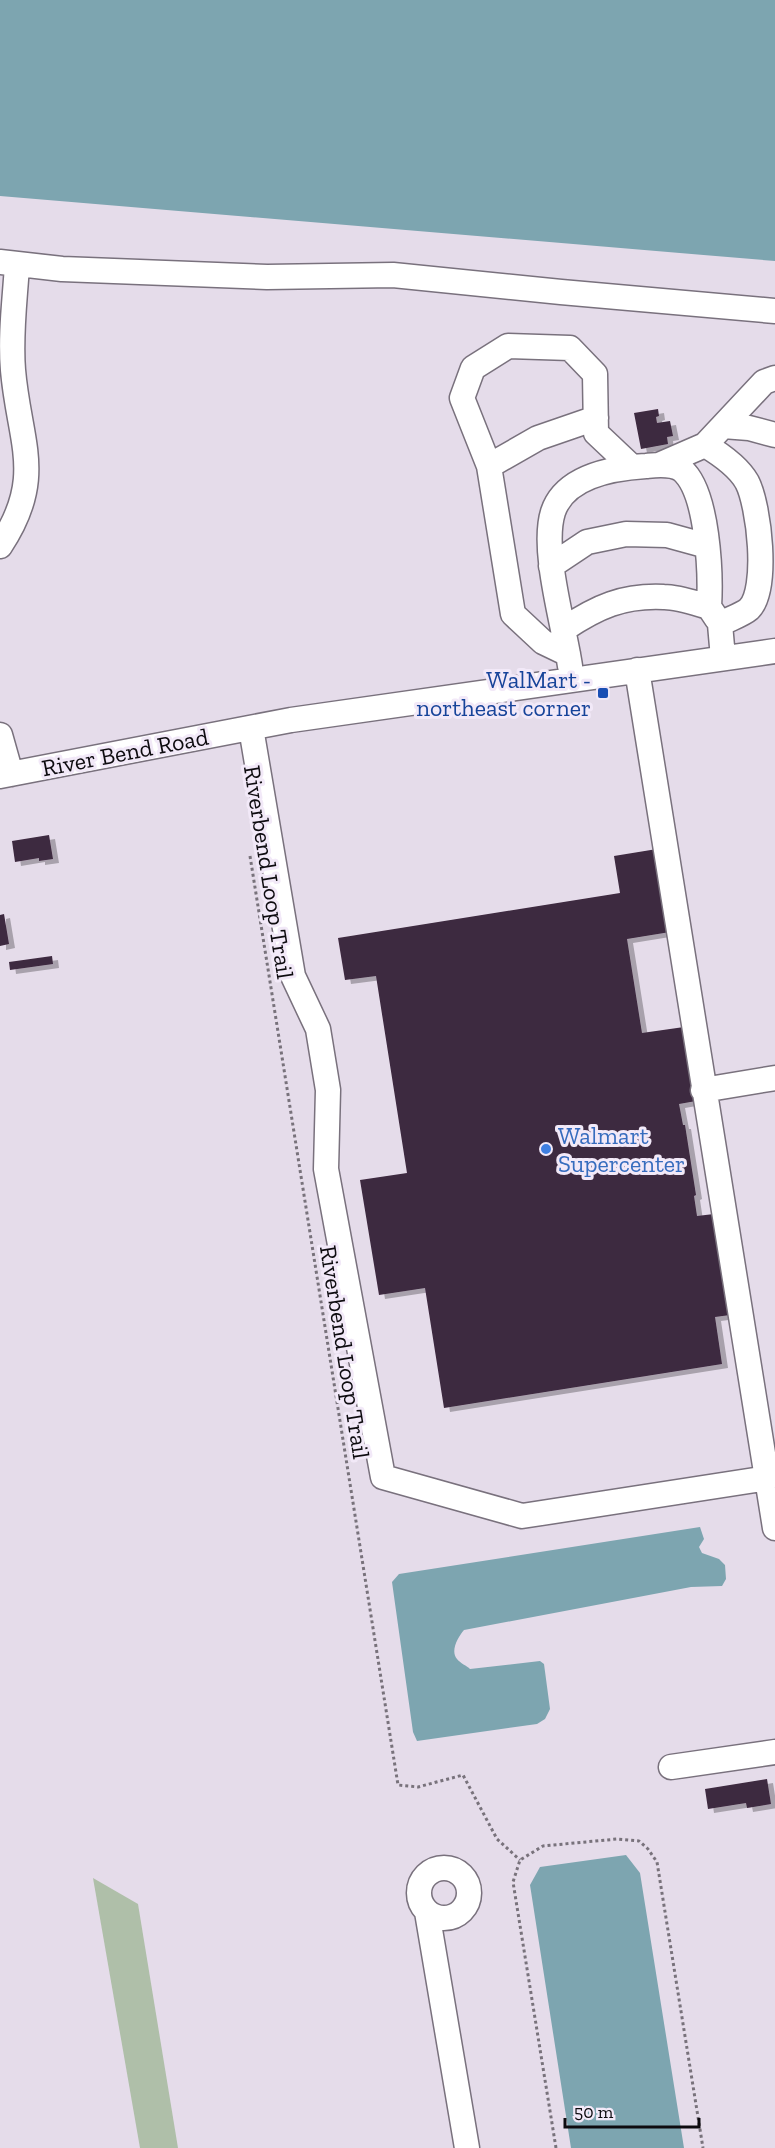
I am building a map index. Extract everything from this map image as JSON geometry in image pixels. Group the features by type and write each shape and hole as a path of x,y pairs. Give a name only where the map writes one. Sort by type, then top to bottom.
{"street":[{"path":"0,546 23,503 27,478 26,444 13,370 13,320 8,264 62,269 267,277 393,275 775,311"},
{"path":"568,654 543,642 513,614 489,466 462,398 472,368 508,346 570,348 595,374 596,433 632,467"},
{"path":"659,465 705,446 764,382 775,378"},
{"path":"489,466 538,438 596,418"},
{"path":"723,426 749,428 775,435"},
{"path":"564,629 609,603 638,598 666,597 715,615 750,608 759,589 760,546 757,521 747,482 734,466 705,446"},
{"path":"572,680 551,566 550,533 553,511 562,495 582,481 603,472 632,467 665,464 681,469 693,484 699,502 707,546 715,615 723,658"},
{"path":"551,566 587,542 626,534 667,535 707,546"},
{"name":"River Bend Road","path":"5,775 291,720 775,651"},
{"path":"637,670 775,1528"},
{"path":"251,728 293,976 318,1029 328,1090 326,1169 383,1477 522,1516 768,1478"},
{"path":"0,735 5,775"},
{"path":"703,1090 775,1078"},
{"path":"671,1767 775,1752"},
{"path":"427,1912 468,2148"}],"path":[{"name":"Riverbend Loop Trail","path":"249,850 398,1785 418,1787 463,1775 497,1839 520,1860"},
{"path":"556,2148 513,1882 520,1860 548,1845 616,1839 639,1841 657,1862 703,2148"}],"green space":[{"path":"93,1878 138,1904 178,2148 140,2148"}],"water":[{"path":"0,0 775,0 775,261 0,196"},
{"path":"700,1527 704,1539 699,1547 702,1553 719,1559 725,1565 726,1579 722,1586 691,1587 464,1630 457,1640 454,1652 458,1660 470,1669 540,1661 544,1664 550,1709 545,1719 537,1724 417,1741 413,1732 392,1582 399,1574"},
{"path":"626,1855 640,1873 684,2148 571,2148 530,1885 540,1867"}],"building":[{"path":"658,409 657,423 670,421 673,436 667,437 668,444 641,449 634,413"},
{"path":"49,835 53,859 39,861 39,858 15,862 12,841"},
{"name":"Walmart Supercenter","path":"657,849 670,932 627,939 642,1033 684,1027 696,1101 679,1104 683,1125 685,1125 697,1216 714,1214 730,1315 715,1317 722,1364 444,1408 425,1288 379,1295 360,1180 407,1173 376,976 345,980 338,938 620,893 614,856"},
{"path":"4,914 9,944 0,946 0,915"},
{"path":"52,956 53,964 10,970 9,962"},
{"path":"767,1779 771,1804 747,1808 746,1803 708,1809 705,1789"}],"place":[{"name":"WalMart - northeast corner","path":"603,693"},
{"name":"Walmart Supercenter","path":"546,1149"}]}
